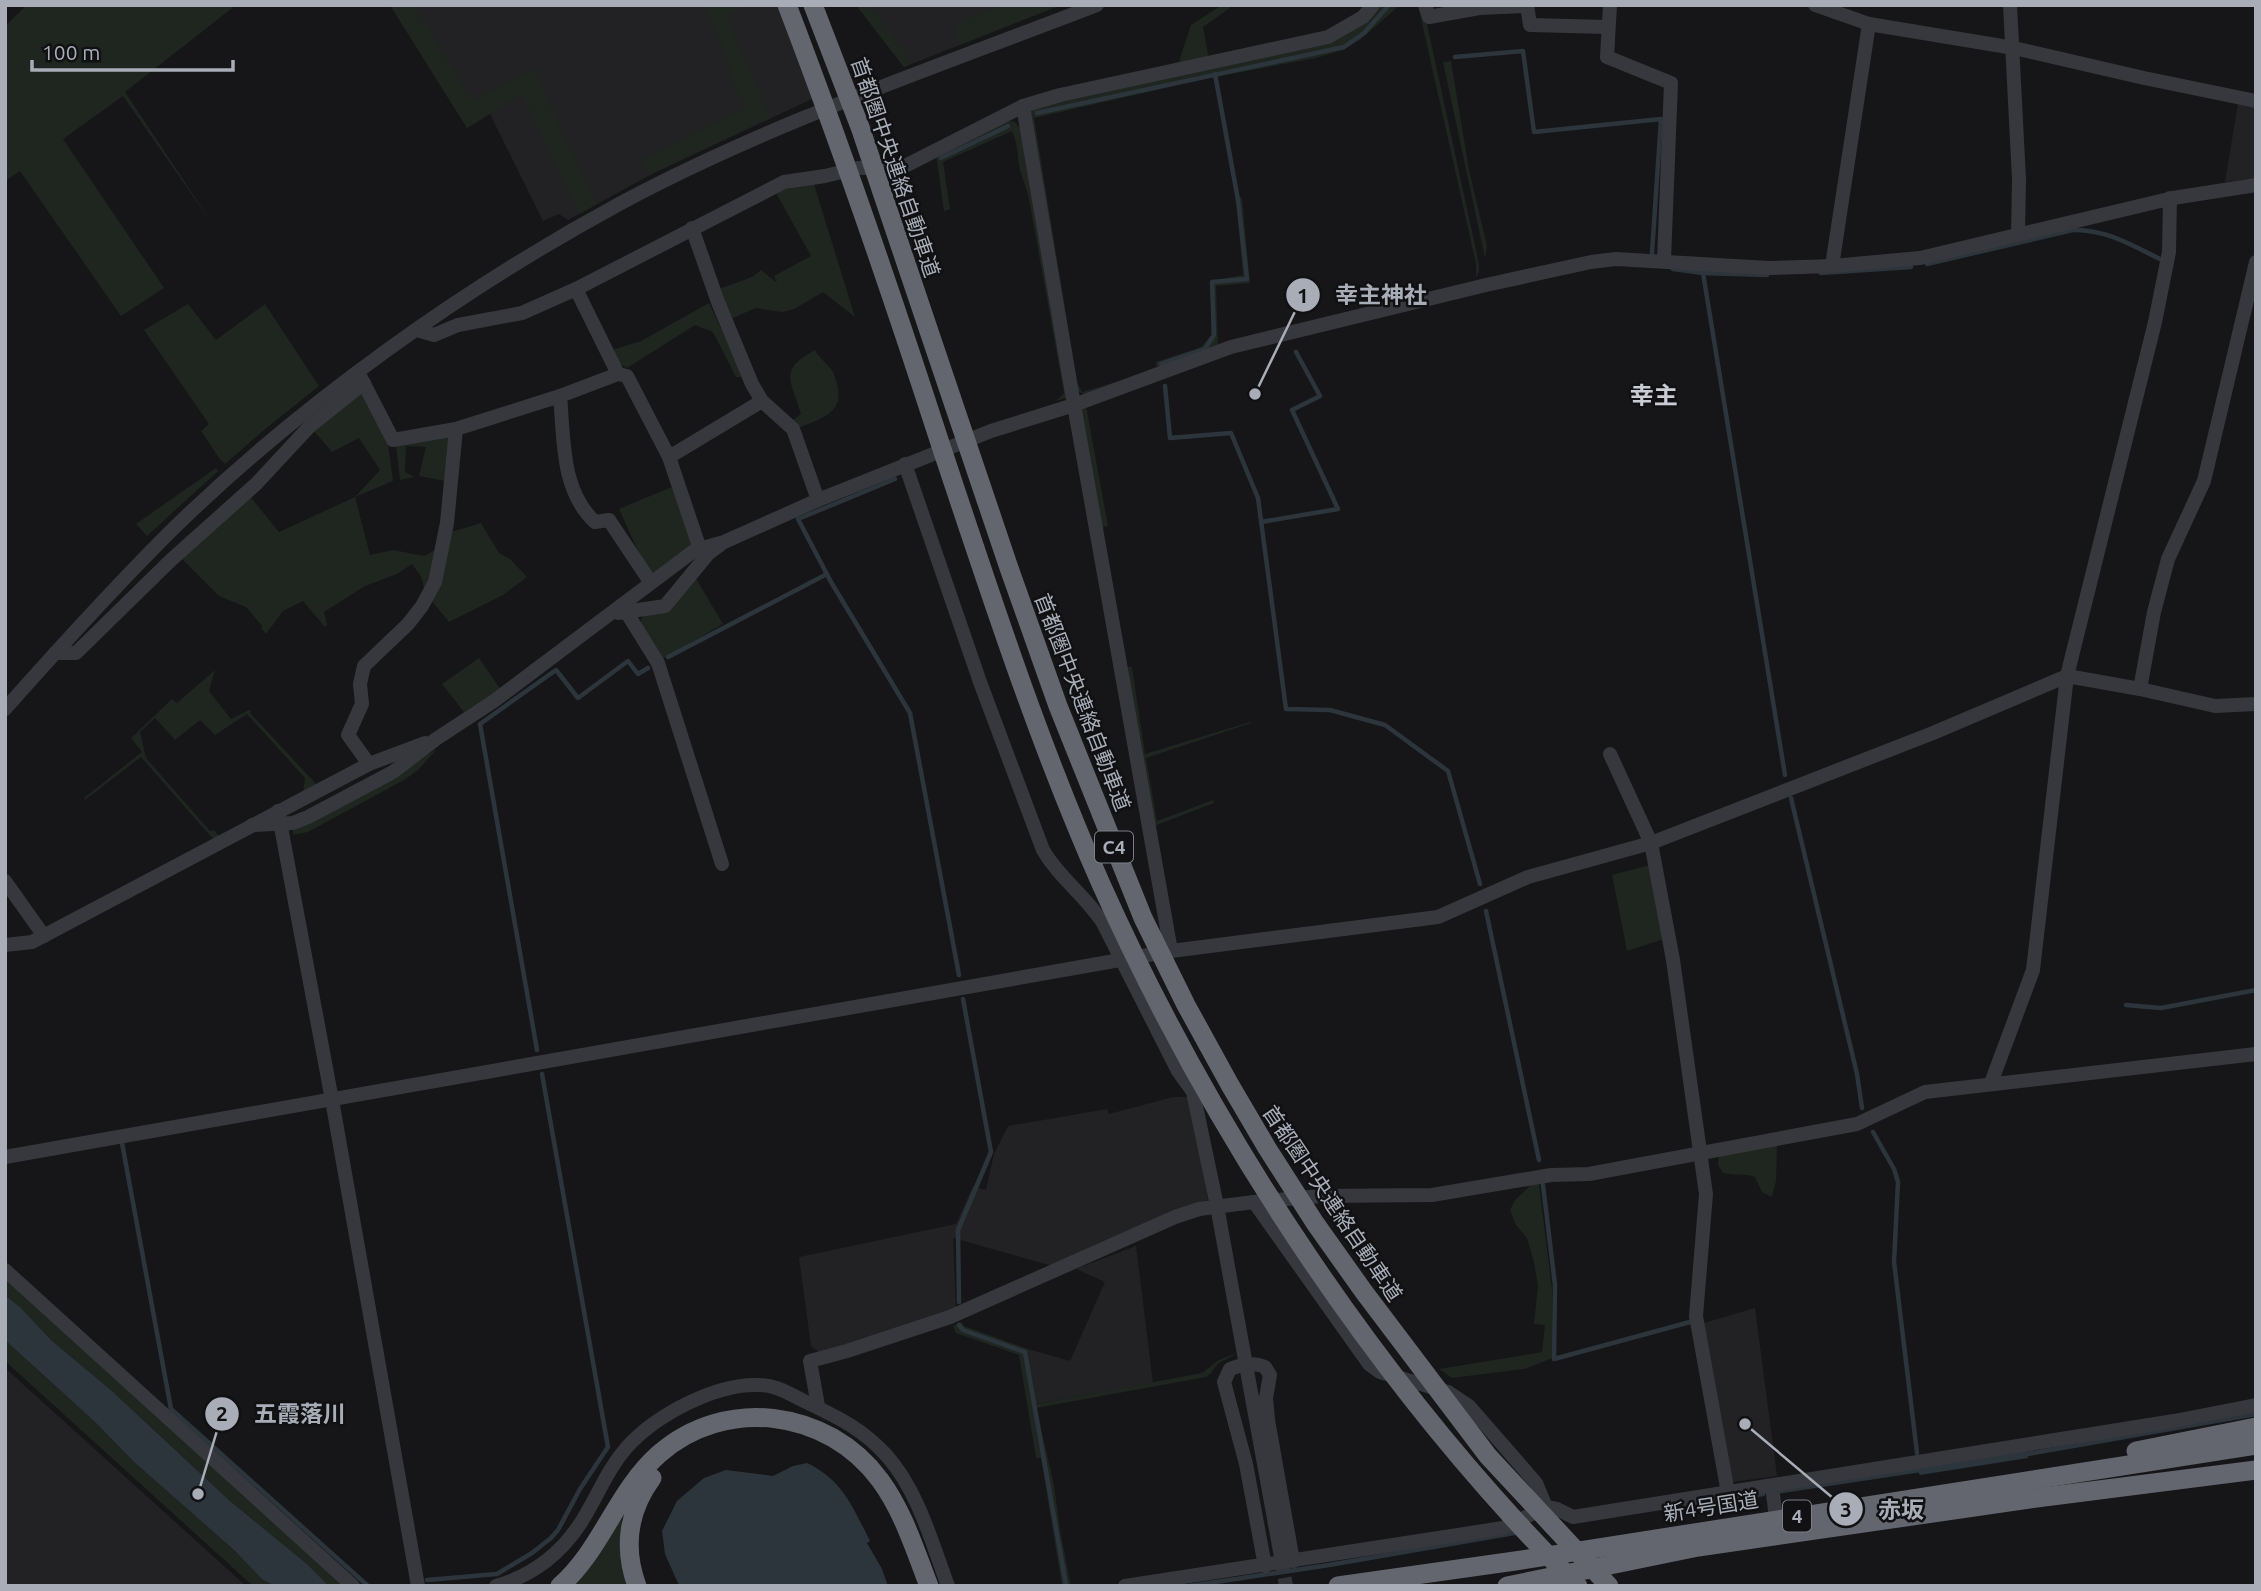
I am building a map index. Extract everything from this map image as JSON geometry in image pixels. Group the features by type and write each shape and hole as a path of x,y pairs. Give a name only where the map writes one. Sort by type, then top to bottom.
{"highway":[{"name":"C4","path":"787,5 871,231 994,605 1042,737 1096,872 1135,955 1222,1119 1281,1215 1352,1317 1472,1471 1578,1586"},
{"name":"首都圏中央連絡自動車道","path":"813,5 860,127 1058,706 1143,918 1186,1005 1268,1149 1315,1223 1364,1292 1488,1456 1609,1586"},
{"path":"560,1586 584,1559 636,1479 658,1454 694,1431 713,1423 757,1416 780,1424 823,1447 855,1470 880,1502 891,1522 917,1586"},
{"path":"637,1586 628,1553 629,1528 635,1509 651,1479 676,1455 714,1435 780,1424 819,1430 865,1462 880,1480 900,1514 929,1586"},
{"path":"1843,1509 2256,1427"},
{"name":"新4号国道","path":"1338,1586 1515,1561 1776,1518 2256,1445"},
{"name":"新4号国道","path":"1507,1586 1698,1547 2044,1497 2256,1470"},
{"path":"1559,1586 1698,1547"}],"street":[{"path":"55,653 76,653 171,560 256,484 310,426 417,330 542,249 620,203 737,147 877,89 1097,5"},
{"path":"417,330 434,335 458,326 522,313 576,289 783,182 858,168 901,168 1023,106 1060,95 1328,37 1363,17 1373,5"},
{"path":"1425,5 1429,17 1479,8 1527,6 1530,24 1608,27"},
{"path":"1610,5 1607,57 1671,83 1664,260"},
{"path":"1815,5 1866,22 2014,48 2256,101"},
{"path":"1832,266 1866,22 1860,5"},
{"path":"2010,5 2019,179 2018,235"},
{"path":"1023,106 1171,951"},
{"path":"280,818 293,823 308,817 393,772 624,608 651,583 724,542 905,464 1231,346 1591,262 1616,259 1664,260 1769,268 1832,266 1920,258 2171,198 2256,185"},
{"path":"1992,1083 2033,971 2067,676 2155,322 2169,252 2171,198"},
{"path":"692,228 752,384 762,401 793,429 818,500"},
{"path":"2140,689 2154,612 2168,559 2204,481 2256,262"},
{"path":"576,289 618,374"},
{"path":"361,378 393,440 456,429 560,397 618,374 627,376 669,457 702,554"},
{"path":"5,709 116,586 179,524 267,445 361,378"},
{"path":"560,397 568,474 576,494 587,514 596,522 609,520 651,583"},
{"path":"669,457 762,401"},
{"path":"369,764 348,734 362,704 360,684 364,666 408,624 435,582 447,523 456,429"},
{"path":"905,464 980,682 1043,850 1053,867 1096,912 1178,1071 1193,1092 1217,1206 1245,1364 1287,1559"},
{"path":"624,608 637,612 665,606 702,554"},
{"path":"624,608 658,663 722,864"},
{"path":"5,1157 1171,951 1438,917 1528,877 1651,843 1933,733 2067,676 2216,706 2256,704"},
{"path":"5,945 32,942 252,825 280,818 369,764 436,739"},
{"path":"1610,754 1651,843 1673,960 1706,1194 1696,1316 1728,1493"},
{"path":"280,818 418,1586"},
{"path":"5,881 44,936"},
{"path":"818,1406 810,1361 950,1317 1175,1217 1199,1209 1321,1196 1432,1195 1552,1175 1589,1174 1857,1124 1925,1092 2256,1054"},
{"path":"1254,1202 1369,1364 1380,1372 1448,1392 1469,1406 1536,1483 1546,1507"},
{"path":"5,1270 353,1586"},
{"path":"1265,1566 1246,1464 1224,1382 1227,1372 1236,1366 1258,1364 1265,1367 1269,1375 1266,1398 1268,1420 1287,1559"},
{"path":"496,1586 532,1571 554,1555 581,1522 613,1465 629,1445 666,1415 684,1405 720,1392 759,1385 783,1390 818,1406 860,1432 887,1456 900,1473 915,1502 948,1586"},
{"path":"1125,1586 1265,1566 1287,1559 1503,1528 1546,1507 1573,1517 2174,1422 2256,1405"},
{"path":"1772,1486 1776,1518"}],"shaded area":[{"path":"27,5 236,5 125,92 214,226 123,96 63,139 164,288 121,316 20,171 5,181 5,26"},
{"path":"390,5 777,5 814,98 652,174 568,220 559,214 543,221 490,114 467,128"},
{"path":"390,5 414,5 472,100 533,69 597,204 580,214 522,94 467,128"},
{"path":"705,5 748,5 726,15 770,117 649,175 642,160 745,107 729,75 730,66"},
{"path":"856,5 1061,5 904,67"},
{"path":"856,5 870,5 913,63 904,67"},
{"path":"1001,5 1061,5 960,45 956,35 957,23"},
{"path":"1222,5 1234,5 1203,27 1209,59 1178,65 1191,25"},
{"path":"1378,5 1400,5 1360,40 1343,50 1034,118 1077,382 1082,392 1157,370 1084,394 1075,390 1027,116 1030,109 1044,103 1328,42 1356,27"},
{"path":"1418,5 1422,5 1425,15 1479,264 1476,278 1476,264"},
{"path":"1451,61 1469,170 1487,246 1485,258 1443,62"},
{"path":"2238,103 2256,106 2256,178 2225,182"},
{"path":"1004,119 1015,122 1020,128 1068,394 1056,401 1064,393 1029,199 1012,131 943,162 950,209 944,211 936,154"},
{"path":"813,181 855,317 823,292 794,309 782,312 756,308 728,320 716,290 752,277 761,270 777,283 774,276 811,256 775,191"},
{"path":"1242,197 1250,283 1216,286 1218,347 1157,370 1156,362 1201,347 1211,335 1211,281 1243,275 1236,198"},
{"path":"709,303 744,377 736,377 713,332 695,325 627,368 617,362 612,350 641,341"},
{"path":"188,304 216,340 265,304 319,386 225,464 201,431 209,424 144,330"},
{"path":"815,350 833,372 838,387 837,405 827,415 798,428 792,421 801,414 790,376 796,364"},
{"path":"361,393 366,396 388,444 393,481 355,497 380,470 359,438 332,452 313,430"},
{"path":"1086,406 1108,526 1103,527 1103,544 1079,414"},
{"path":"446,435 449,438 445,481 419,476 426,447 406,446 405,472 414,477 400,480 396,445"},
{"path":"216,468 218,471 147,536 136,524"},
{"path":"674,486 692,543 690,549 656,575 649,575 619,509"},
{"path":"248,494 279,532 355,497 370,555 393,550 424,556 437,549 425,594 422,578 412,564 397,574 365,586 324,612 327,625 325,627 303,601 283,611 266,634 246,607 219,596 179,556"},
{"path":"481,523 499,553 510,559 527,577 503,595 449,622 431,600 451,532"},
{"path":"695,577 723,624 662,659 639,624 643,616"},
{"path":"479,658 501,690 464,712 442,684"},
{"path":"1125,667 1132,667 1145,754 1251,723 1146,758 1157,821 1213,800 1214,803 1154,826"},
{"path":"215,670 209,691 231,719 251,711 318,786 303,793 305,778 247,714 215,735 200,720 175,740 155,718 140,732 146,758 210,831 214,830 220,837 214,840 141,757 85,800 84,798 142,752 131,738 172,699 177,703"},
{"path":"437,749 418,770 404,780 308,832 293,835 293,828"},
{"path":"1650,865 1664,939 1627,951 1612,875"},
{"path":"1173,1097 1189,1097 1208,1199 1206,1202 1186,1206 1056,1267 953,1238 956,1312 820,1353 811,1346 799,1257 956,1224 973,1186 986,1190 994,1154 1008,1126 1107,1109 1109,1114"},
{"path":"1777,1144 1776,1181 1772,1197 1762,1192 1755,1177 1723,1173 1718,1165 1719,1153"},
{"path":"1532,1184 1539,1184 1552,1289 1553,1358 1524,1369 1452,1378 1439,1369 1542,1352 1545,1325 1534,1324 1538,1286 1534,1262 1527,1238 1516,1225 1510,1210 1515,1200"},
{"path":"1136,1246 1153,1383 1036,1404 1028,1349 1070,1361 1105,1282 1076,1269"},
{"path":"5,1274 348,1586 329,1586 307,1564 230,1501 112,1391 51,1340 5,1295"},
{"path":"5,1295 51,1340 112,1391 230,1501 307,1564 329,1586 275,1586 262,1579 234,1550 134,1462 96,1423 5,1340"},
{"path":"1755,1308 1777,1476 1732,1482 1704,1323"},
{"path":"961,1322 964,1326 1028,1349 1037,1404 1202,1373 1219,1360 1236,1353 1219,1363 1206,1377 1036,1408 1054,1485 1071,1586 1062,1586 1041,1458 1036,1458 1019,1355 956,1333 953,1326"},
{"path":"5,1340 96,1423 134,1462 262,1578 275,1586 253,1586 5,1361"},
{"path":"5,1368 246,1586 5,1586"},
{"path":"2027,1449 2028,1458 1920,1475 1916,1468"},
{"path":"807,1463 830,1478 846,1496 870,1541 867,1543 888,1586 681,1586 678,1583 665,1554 662,1531 677,1501 704,1478 726,1470 773,1476 793,1466"},
{"path":"616,1517 624,1522 629,1586 573,1586"}],"waterway":[{"path":"1037,113 1344,47 1364,33 1389,5"},
{"path":"1455,57 1523,51 1534,132 1661,119 1652,253"},
{"path":"1161,364 1205,349 1214,335 1212,282 1247,279 1238,200 1215,74"},
{"path":"941,158 1008,126"},
{"path":"1927,264 2073,230 2108,235 2162,260"},
{"path":"1821,273 1911,267"},
{"path":"1673,269 1703,273 1785,775"},
{"path":"1703,273 1767,275"},
{"path":"1261,522 1338,509 1292,410 1320,396 1296,352"},
{"path":"1165,386 1170,438 1231,433 1258,498 1286,709 1330,710 1385,725 1448,771 1480,884"},
{"path":"895,479 798,519 831,582 910,713 959,975"},
{"path":"668,657 827,574"},
{"path":"537,1050 480,724 556,670 578,698 628,661 638,674 648,668"},
{"path":"1791,798 1857,1074 1862,1108"},
{"path":"1486,911 1539,1160"},
{"path":"2126,1005 2161,1008 2256,990"},
{"path":"959,1302 958,1230 991,1152 963,999"},
{"path":"427,1580 497,1574 532,1553 558,1530 580,1489 608,1447 542,1074"},
{"path":"1873,1132 1894,1169 1898,1182 1894,1262 1917,1453"},
{"path":"122,1143 171,1409 368,1586"},
{"path":"1543,1185 1555,1285 1554,1359 1690,1322"},
{"path":"959,1325 963,1330 1025,1352 1066,1585"},
{"path":"2022,1455 2256,1414"},
{"path":"1781,1491 1920,1470"},
{"path":"1691,1505 1763,1494"},
{"path":"1189,1586 1520,1532"}],"tunnel":[{"path":"1281,1557 1286,1586"}],"place":[{"name":"幸主神社","path":"1255,394"},
{"name":"赤坂","path":"1745,1424"},
{"name":"五霞落川","path":"198,1494"}],"district":[{"name":"幸主","path":"1654,395"}]}
